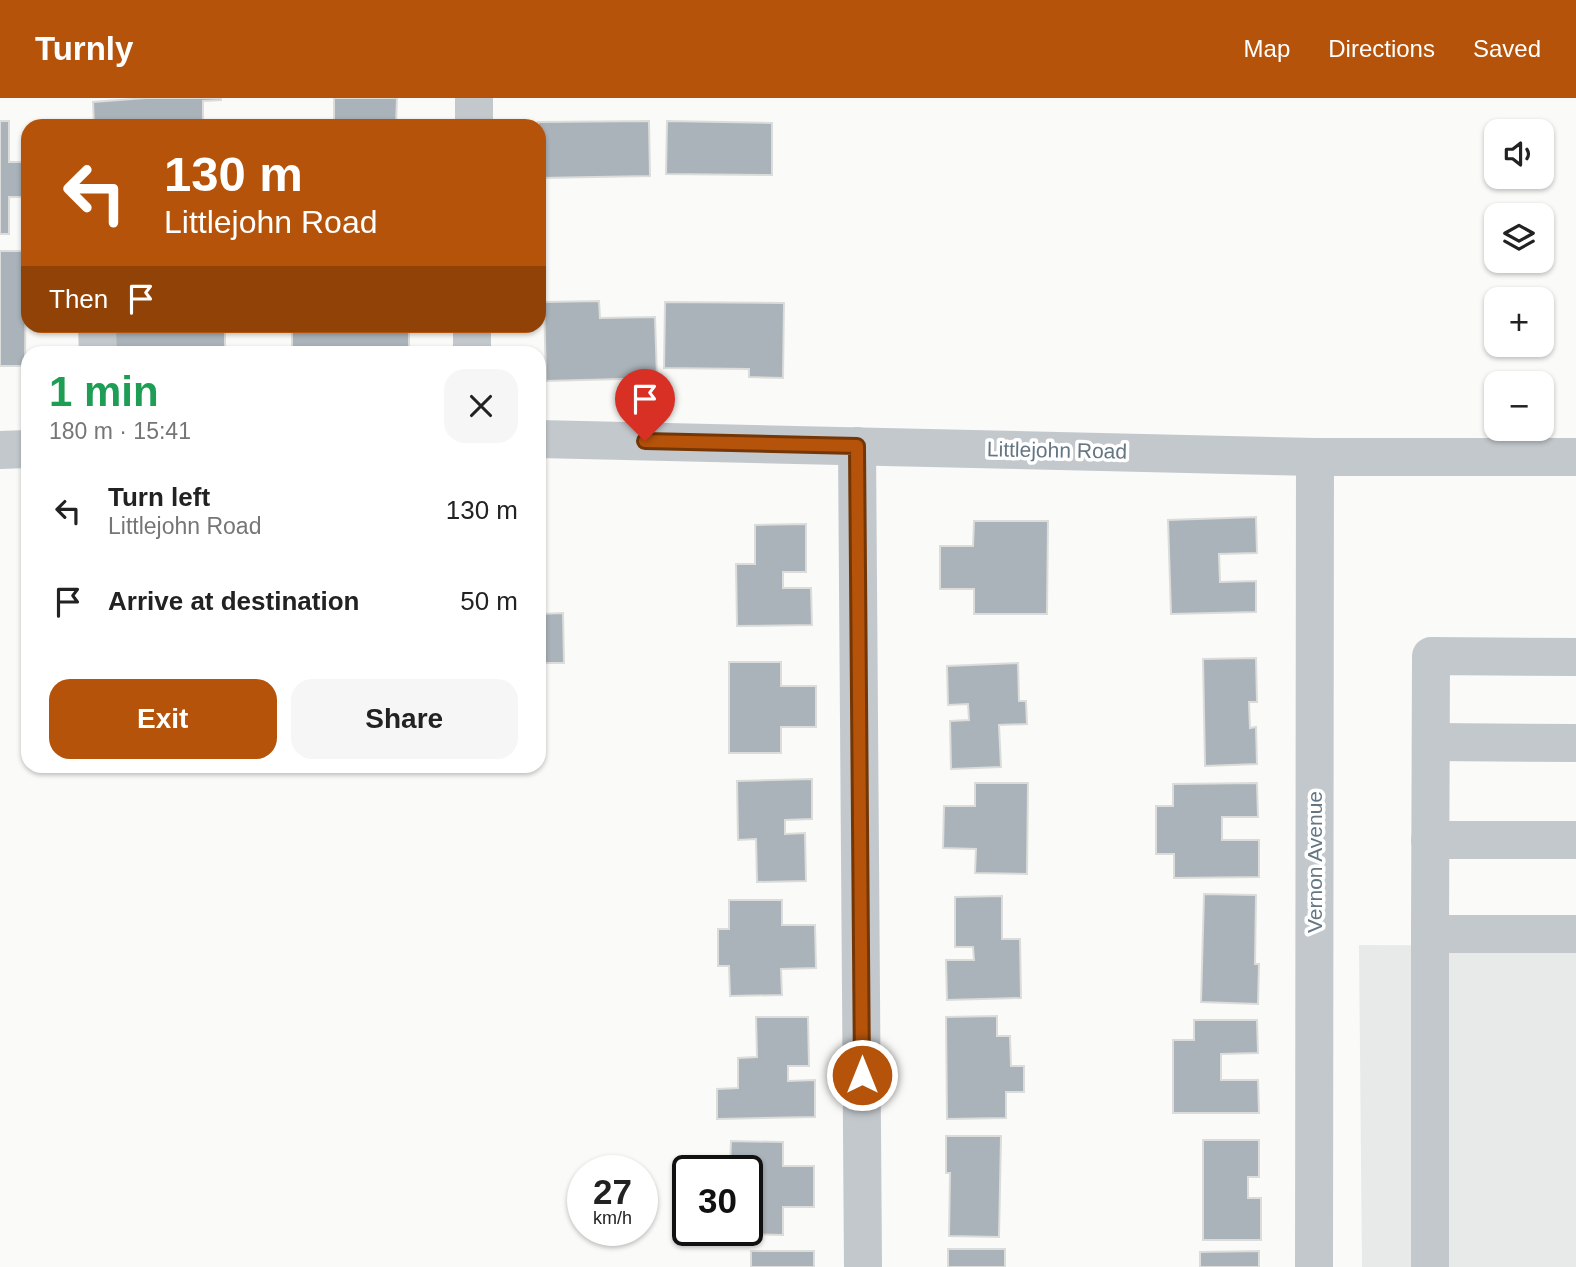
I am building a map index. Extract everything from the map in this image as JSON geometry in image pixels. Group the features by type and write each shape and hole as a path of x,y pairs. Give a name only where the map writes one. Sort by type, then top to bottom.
{"street":[{"path":"474,98 474,119"},
{"name":"Littlejohn Road","path":"546,439 1315,457 1576,457"},
{"path":"857,446 863,1267"},
{"path":"0,450 21,449"},
{"name":"Vernon Avenue","path":"1314,1267 1315,457"},
{"path":"1430,1267 1431,656 1576,657"},
{"path":"1431,742 1576,743"},
{"path":"1430,841 1576,840"},
{"path":"1430,934 1576,934"}],"shaded area":[{"path":"1359,945 1576,946 1576,1267 1362,1267"}],"building":[{"path":"146,98 221,98 203,101 203,119 94,119 93,102"},
{"path":"334,98 397,98 396,119 334,119"},
{"path":"0,121 9,121 9,162 21,162 21,197 9,197 9,234 0,234"},
{"path":"649,121 650,176 546,178 546,122"},
{"path":"667,121 772,123 772,175 666,174"},
{"path":"0,251 21,251 21,333 25,333 25,346 21,346 21,366 0,366"},
{"path":"599,301 600,318 655,317 657,378 546,381 546,302"},
{"path":"665,302 784,303 783,378 749,377 749,369 664,368"},
{"path":"110,333 225,333 225,346 110,346"},
{"path":"292,333 409,333 409,346 292,346"},
{"path":"1256,517 1257,553 1219,554 1220,582 1256,581 1256,612 1171,614 1168,520"},
{"path":"974,521 1048,521 1047,614 974,614 974,589 940,589 940,546 973,546"},
{"path":"806,524 806,572 783,572 783,588 811,588 812,625 737,626 736,564 755,564 755,525"},
{"path":"563,613 564,663 546,663 546,614"},
{"path":"1256,658 1257,702 1249,702 1250,728 1256,727 1257,764 1205,766 1203,659"},
{"path":"729,662 781,662 781,686 816,686 816,727 781,727 781,753 729,753"},
{"path":"1018,663 1019,701 1026,701 1027,724 999,725 1001,767 951,769 950,721 969,720 968,704 948,705 947,666"},
{"path":"812,779 812,819 785,820 785,834 805,833 806,881 757,882 756,839 738,840 737,781"},
{"path":"975,783 1028,783 1027,874 975,873 976,849 943,848 944,806 975,806"},
{"path":"1257,783 1258,817 1222,817 1222,840 1259,840 1259,877 1174,878 1174,854 1156,854 1156,806 1173,806 1173,784"},
{"path":"1204,894 1256,895 1255,964 1259,964 1258,1004 1201,1002"},
{"path":"1002,896 1002,939 1020,939 1021,998 947,1000 946,960 974,960 973,947 955,947 955,897"},
{"path":"729,900 782,900 782,925 815,925 816,968 781,969 782,995 730,996 729,966 718,966 718,929 729,929"},
{"path":"997,1016 997,1036 1010,1036 1011,1066 1024,1066 1024,1092 1006,1092 1006,1118 947,1119 946,1017"},
{"path":"756,1017 808,1017 809,1066 788,1066 788,1081 815,1080 815,1117 717,1119 717,1089 738,1088 738,1058 757,1057"},
{"path":"1194,1020 1257,1020 1258,1053 1221,1054 1221,1080 1258,1080 1259,1113 1173,1113 1173,1040 1194,1040"},
{"path":"946,1136 1001,1136 999,1237 949,1236 950,1173 946,1173"},
{"path":"1203,1140 1259,1140 1259,1177 1248,1177 1248,1198 1261,1198 1261,1240 1203,1240"},
{"path":"731,1141 783,1142 783,1166 814,1166 814,1207 783,1207 783,1235 763,1235 763,1155 730,1155"},
{"path":"948,1249 1005,1249 1005,1267 948,1267"},
{"path":"751,1251 814,1251 814,1267 751,1267"},
{"path":"1259,1251 1259,1267 1200,1267 1200,1252"}],"route":[{"path":"645,441 857,446 862,1075"}]}
